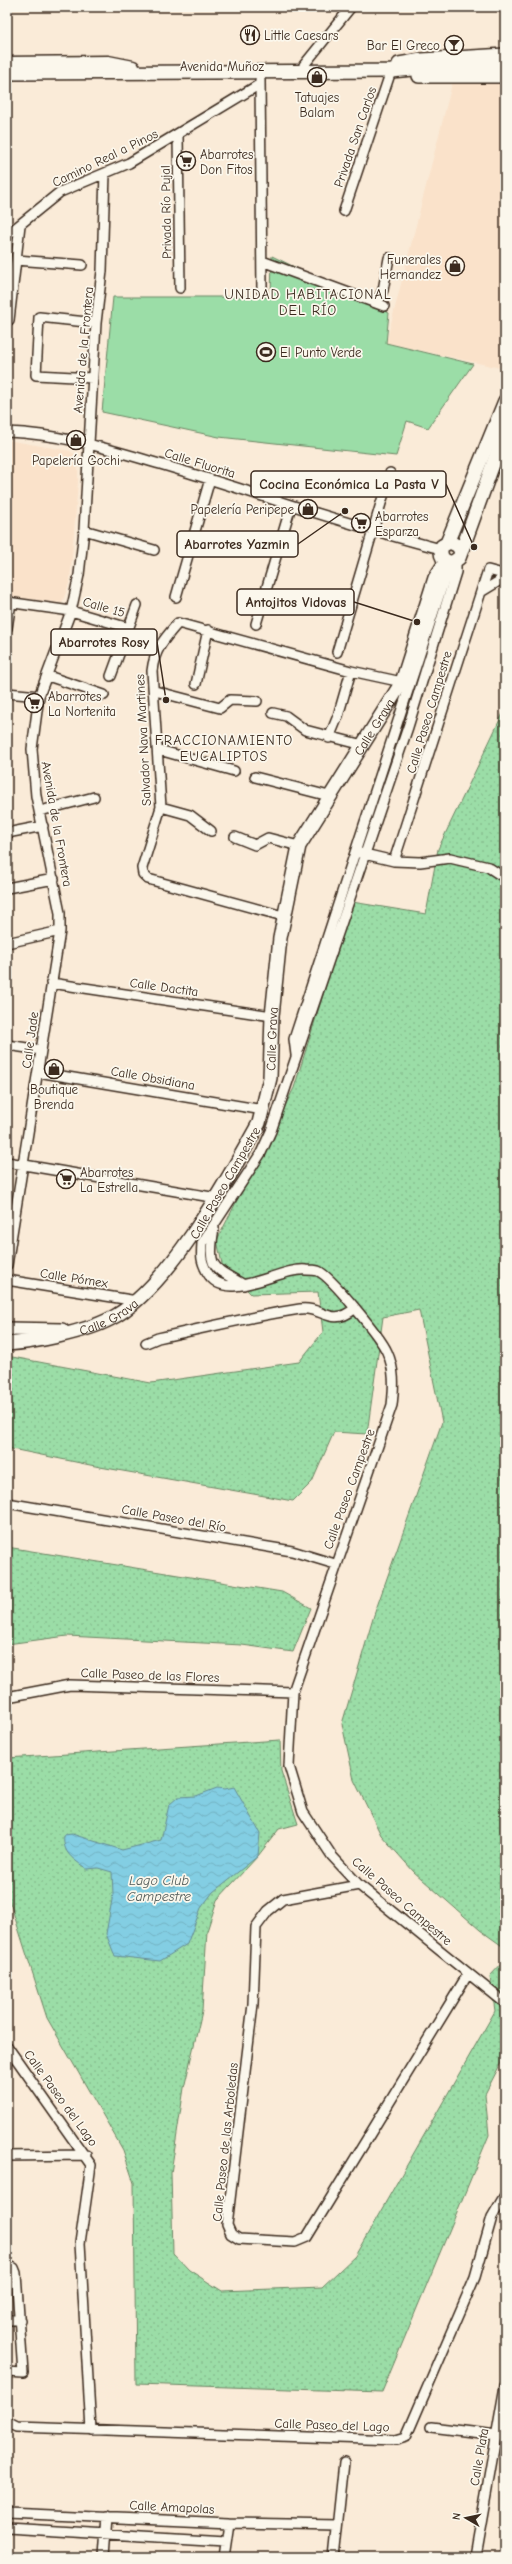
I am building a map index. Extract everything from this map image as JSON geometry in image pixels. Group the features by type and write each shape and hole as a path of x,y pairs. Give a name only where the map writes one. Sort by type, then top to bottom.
{"main road":[{"path":"394,69 422,60 505,55"},
{"name":"Avenida Muñoz","path":"7,68 137,69 260,78 394,69 426,64 436,67 505,67"},
{"name":"Avenida Muñoz","path":"7,73 304,65 394,69"},
{"path":"394,69 423,76 505,76"},
{"path":"498,444 505,401"},
{"path":"498,444 505,431"},
{"name":"Calle Grava","path":"7,1344 33,1342 110,1319 137,1301 170,1264 217,1198 259,1123 270,1078 272,1016 283,916 299,846 401,683 425,589 449,555 498,444"},
{"name":"Calle Grava","path":"7,1329 72,1331"}],"street":[{"path":"304,65 348,8"},
{"path":"7,63 108,62 137,69"},
{"path":"7,77 108,77 137,69"},
{"name":"Privada San Carlos","path":"344,211 394,69"},
{"path":"260,78 262,291"},
{"name":"Camino Real a Pinos","path":"7,235 60,192 130,163 178,135 260,78"},
{"name":"Privada Río Pujal","path":"178,135 180,288"},
{"name":"Avenida de la Frontera","path":"60,913 40,811 32,758 39,696 48,676 76,593 84,530 96,323 100,299 105,173"},
{"path":"9,320 20,225"},
{"path":"262,261 380,304 389,258"},
{"path":"16,260 82,265"},
{"path":"7,280 15,273"},
{"path":"93,378 36,375 39,317 96,323"},
{"name":"Calle Fluorita","path":"7,432 62,437 89,444 210,479 449,555"},
{"path":"336,652 390,473"},
{"path":"176,597 210,479"},
{"path":"256,624 291,506"},
{"path":"84,530 154,550"},
{"name":"Calle Paseo Campestre","path":"449,555 456,572 412,716 296,1059 261,1153 202,1244 201,1260 211,1278 222,1285 244,1285 293,1271 319,1272 332,1282 373,1329 388,1352 394,1379 392,1405 335,1564 293,1692 289,1766 303,1812 332,1856 359,1885 505,2003"},
{"name":"Calle Paseo Campestre","path":"394,861 430,754 481,592 488,570 502,574 499,581 481,592"},
{"path":"7,628 9,602"},
{"name":"Calle 15","path":"9,602 71,611 129,628"},
{"path":"111,676 137,605"},
{"name":"Salvador Nava Martines","path":"283,916 148,879 143,874 142,868 161,807 159,750 155,691 152,671 153,660 159,645 178,623 208,630 351,671 401,683 422,680"},
{"path":"196,684 208,630"},
{"path":"329,738 338,716 351,671"},
{"path":"48,676 104,695"},
{"name":"Calle Paseo Campestre","path":"296,1059 294,1039 400,712 401,683"},
{"path":"155,691 220,708 230,700 257,701"},
{"path":"7,693 39,696"},
{"path":"400,712 412,716"},
{"path":"274,713 286,716 305,730 329,738 363,745"},
{"path":"159,750 234,771"},
{"path":"256,777 329,796"},
{"path":"40,811 94,797"},
{"path":"372,798 382,802"},
{"path":"161,807 190,815 211,831"},
{"path":"7,834 43,826"},
{"path":"235,837 255,845 268,838 299,846"},
{"path":"354,851 364,855 394,861 420,862 450,858 488,867 505,878"},
{"path":"7,888 54,879"},
{"path":"338,900 348,903"},
{"name":"Calle Jade","path":"7,1265 60,931 60,913"},
{"path":"7,943 60,931"},
{"name":"Calle Dactita","path":"51,983 272,1016"},
{"path":"7,1045 41,1050"},
{"name":"Calle Obsidiana","path":"38,1072 263,1110"},
{"path":"7,1162 217,1198"},
{"name":"Calle Pómex","path":"7,1280 137,1301"},
{"path":"146,1343 158,1338 301,1309 338,1318 347,1315 354,1309"},
{"name":"Calle Paseo del Río","path":"7,1503 292,1551 335,1564"},
{"name":"Calle Paseo de las Flores","path":"7,1697 70,1685 293,1692"},
{"name":"Calle Paseo de las Arboledas","path":"359,1885 283,1899 268,1911 256,1927 253,2004 227,2225 231,2234 239,2239 295,2242 307,2237 468,1974"},
{"name":"Calle Paseo del Lago","path":"7,2046 86,2155 91,2165 80,2243 91,2430"},
{"path":"7,2156 86,2155"},
{"name":"Calle Paseo del Lago","path":"7,2422 17,2427 91,2430 396,2440 406,2437 475,2277 492,2217 505,2195"},
{"path":"7,2372 23,2373 20,2320 10,2267"},
{"path":"7,2320 20,2320"},
{"name":"Calle Plata","path":"475,2557 500,2435 505,2386"},
{"path":"431,2428 500,2435"},
{"path":"334,2557 344,2462"},
{"name":"Calle Amapolas","path":"7,2513 229,2523 337,2525"},
{"path":"104,2557 107,2517"},
{"path":"224,2557 229,2523"},
{"path":"7,2528 226,2541"}],"shaded area":[{"name":"Funerales Hernandez","path":"453,80 505,84 505,369 386,343"},
{"path":"7,440 70,451 78,457 78,482 70,581 62,603 7,596"}],"green space":[{"name":"El Punto Verde","path":"272,256 389,313 386,343 473,364 428,428 407,421 396,456 219,437 102,412 113,297 271,297"},
{"path":"505,709 505,1948 480,1930 414,1872 381,1835 354,1780 342,1724 374,1615 442,1422 419,1310 383,1317 367,1434 334,1432 312,1482 293,1501 100,1467 7,1448 7,1356 151,1383 299,1362 323,1332 318,1292 251,1294 222,1264 217,1240 294,1088 352,902 426,914 438,849"},
{"path":"7,1547 282,1592 311,1608 293,1652 242,1645 67,1636 7,1644"},
{"path":"280,1740 281,1771 298,1824 279,1829 258,1856 217,1900 207,1931 202,2011 184,2088 171,2173 173,2253 189,2270 222,2291 322,2287 355,2256 495,2011 490,1976 505,1960 505,2055 485,2094 489,2135 382,2392 136,2384 134,2183 123,2150 47,2018 7,1893 7,1758"}],"water":[{"name":"Lago Club Campestre","path":"234,1787 260,1833 258,1856 213,1892 201,1908 187,1944 160,1961 115,1956 106,1934 113,1894 112,1872 98,1868 87,1869 77,1862 67,1851 64,1835 72,1834 122,1850 161,1840 169,1805 178,1797 196,1796 217,1788 225,1789"}],"place":[{"name":"Little Caesars","path":"250,35"},
{"name":"Bar El Greco","path":"454,45"},
{"name":"Tatuajes Balam","path":"317,77"},
{"name":"Abarrotes Don Fitos","path":"186,161"},
{"name":"Funerales Hernandez","path":"455,266"},
{"name":"El Punto Verde","path":"266,352"},
{"name":"Papelería Gochi","path":"76,440"},
{"name":"Papelería Peripepe","path":"308,509"},
{"name":"Abarrotes Yazmin","path":"345,511"},
{"name":"Abarrotes Esparza","path":"361,523"},
{"name":"Cocina Económica La Pasta V","path":"474,547"},
{"name":"Antojitos Vidovas","path":"417,622"},
{"name":"Abarrotes Rosy","path":"166,700"},
{"name":"Abarrotes La Nortenita","path":"34,703"},
{"name":"Boutique Brenda","path":"54,1069"},
{"name":"Abarrotes La Estrella","path":"66,1179"}],"district":[{"name":"UNIDAD HABITACIONAL DEL RÍO","path":"308,302"},
{"name":"FRACCIONAMIENTO EUCALIPTOS","path":"224,748"}]}
